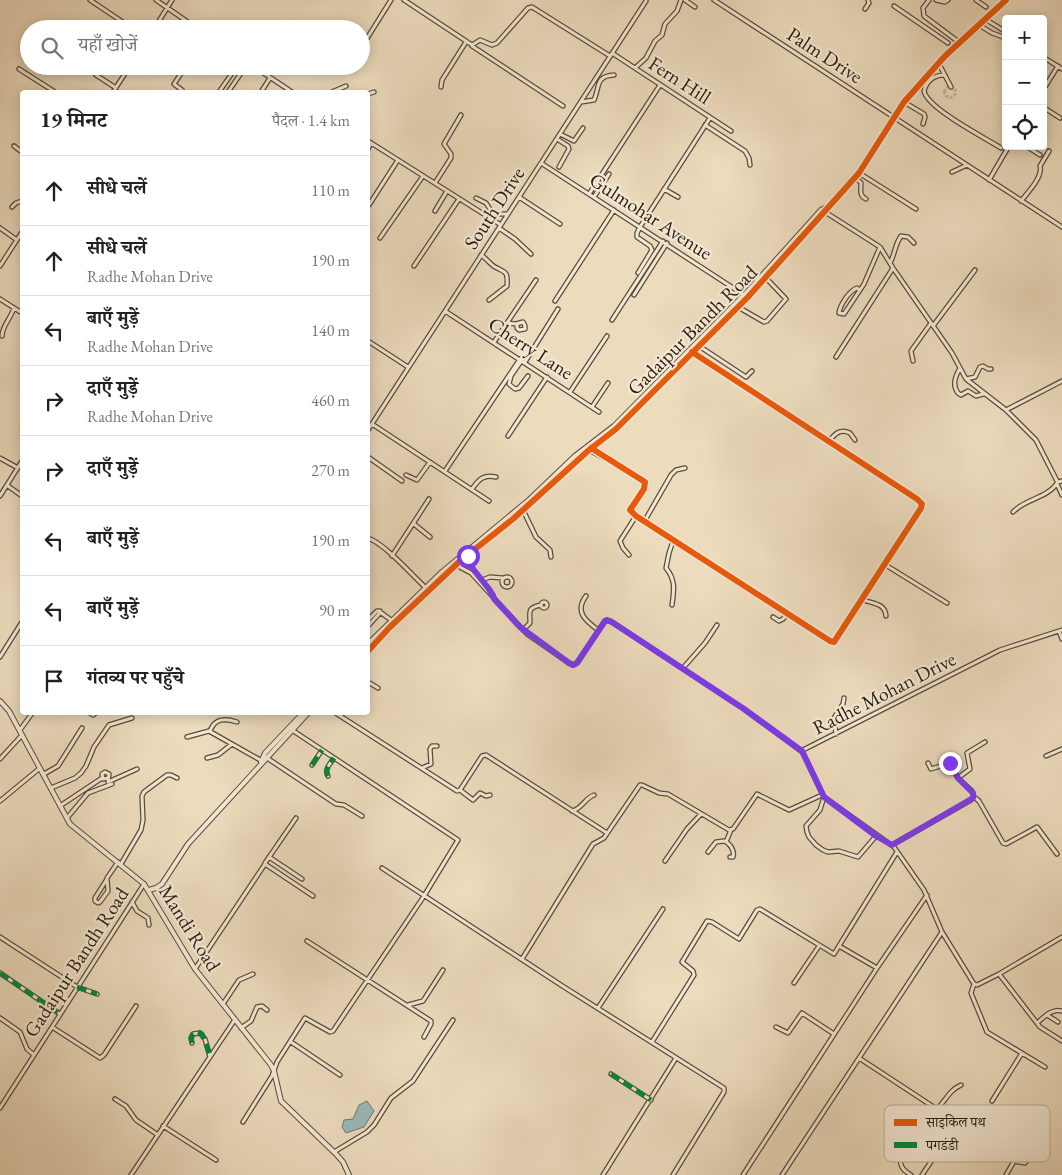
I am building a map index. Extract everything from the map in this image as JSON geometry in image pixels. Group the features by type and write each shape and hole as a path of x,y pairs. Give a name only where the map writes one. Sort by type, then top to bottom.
{"street":[{"path":"90,0 120,20"},
{"path":"156,0 185,20"},
{"path":"160,20 172,0"},
{"path":"370,34 391,0"},
{"path":"404,0 562,106"},
{"path":"635,68 649,54 655,41 662,35 665,24 678,9 681,0"},
{"path":"685,0 695,7"},
{"name":"Palm Drive","path":"714,0 1062,227"},
{"path":"865,10 869,3 868,0"},
{"path":"919,24 924,16 923,8 929,0"},
{"path":"936,0 945,2 948,0"},
{"path":"976,0 986,6"},
{"name":"Gadaipur Bandh Road","path":"370,649 389,628 456,565 523,510 590,449 616,429 738,307 859,173 904,102 960,43 1006,0"},
{"name":"South Drive","path":"370,427 646,1"},
{"path":"894,6 948,43"},
{"name":"Fern Hill","path":"471,45 480,40 492,45 497,43 528,8 532,7 635,68 731,131"},
{"path":"924,16 960,43"},
{"path":"985,19 1002,30"},
{"path":"979,25 1002,37"},
{"path":"441,87 442,80 466,42"},
{"path":"1047,59 1062,69"},
{"path":"939,64 952,87"},
{"path":"1047,84 1058,66"},
{"path":"28,75 52,90"},
{"path":"96,75 116,88 124,75"},
{"path":"180,75 174,84 182,90"},
{"path":"220,90 231,75"},
{"path":"229,90 240,75"},
{"path":"266,75 289,90"},
{"path":"580,103 594,100 598,85 604,76 614,75"},
{"path":"946,75 936,76 929,81 924,91 926,98 949,116 1001,148"},
{"path":"262,90 270,78"},
{"path":"588,194 660,85"},
{"path":"337,90 346,86"},
{"path":"370,93 374,92"},
{"path":"904,102 924,114 923,124"},
{"path":"1047,110 1060,118"},
{"path":"435,183 451,158 451,154 444,144 461,115"},
{"path":"638,273 652,250 650,246 638,237 637,234 640,227 710,118"},
{"path":"705,125 745,152 749,158 750,165"},
{"path":"560,134 574,141 583,128"},
{"path":"557,138 568,146 569,150 559,167"},
{"path":"370,143 435,183 500,227 531,254"},
{"path":"14,146 20,150"},
{"path":"989,180 1007,150"},
{"path":"1032,150 1040,155"},
{"path":"1021,201 1041,171 1040,166 1050,151"},
{"path":"370,203 398,160"},
{"name":"Gulmohar Avenue","path":"541,163 744,295"},
{"path":"952,172 966,165"},
{"path":"859,173 916,209"},
{"path":"594,197 609,174"},
{"path":"380,238 423,176"},
{"path":"855,177 861,183 860,192 866,200"},
{"path":"664,189 678,197"},
{"path":"435,211 447,191"},
{"path":"519,197 560,224"},
{"path":"476,198 486,203 493,214 508,214"},
{"path":"414,266 459,199"},
{"path":"12,206 20,201"},
{"path":"370,642 425,588 534,495 575,456 614,426 744,295 821,210 829,206"},
{"path":"555,301 614,210"},
{"path":"825,212 880,247 952,353 966,379 1006,410 1038,442 1059,483 1062,495"},
{"path":"0,228 17,240"},
{"path":"0,266 20,235"},
{"path":"890,263 901,236 908,237 914,243"},
{"path":"634,295 665,242"},
{"path":"612,320 665,242"},
{"path":"860,290 857,288 852,290 840,309 840,314 844,314 860,290 866,281 880,247"},
{"path":"482,255 494,266 503,269 507,275 507,286 489,300"},
{"path":"836,358 893,268"},
{"path":"913,361 911,351 974,270"},
{"path":"738,307 764,322 767,321 786,299 766,278"},
{"path":"494,342 536,280"},
{"path":"0,299 20,312"},
{"path":"2,336 3,328 14,308"},
{"path":"444,471 558,309"},
{"name":"Cherry Lane","path":"445,311 599,412"},
{"path":"507,323 517,324"},
{"path":"570,392 607,336"},
{"path":"370,342 408,367"},
{"path":"699,346 746,377 752,372"},
{"path":"590,449 645,482 644,489 630,510 636,516 832,642 922,504 692,352"},
{"path":"522,360 511,376 509,384 515,389 519,388 528,376"},
{"path":"966,379 975,377 980,366 991,369"},
{"path":"960,368 954,386 958,393 961,395 968,391 976,396 984,394"},
{"path":"508,436 547,377"},
{"path":"1006,410 1062,381"},
{"path":"592,407 608,383"},
{"path":"372,424 489,501"},
{"path":"828,442 836,433 842,431 850,433 855,440"},
{"path":"0,458 18,468"},
{"path":"370,459 402,481"},
{"path":"406,475 415,480 418,479 430,462"},
{"path":"0,496 20,464"},
{"path":"644,522 671,475 676,470 685,468"},
{"path":"472,489 482,477 496,477"},
{"path":"1013,512 1021,504 1050,492 1059,483"},
{"path":"8,486 20,495"},
{"path":"392,556 429,499"},
{"path":"523,510 531,531 550,550 551,557"},
{"path":"629,555 620,541 636,516"},
{"path":"414,524 430,537"},
{"path":"370,539 392,556 425,588"},
{"path":"672,605 674,584 671,574 666,568 674,541"},
{"path":"468,556 469,564 492,593 495,600"},
{"path":"884,564 946,603"},
{"path":"456,565 471,573 523,630 573,665 580,659 598,630 584,620 582,616 582,604 586,596"},
{"path":"482,580 490,577 503,578"},
{"path":"861,599 868,603 882,606 886,610 886,616"},
{"path":"523,630 530,623 530,610 541,605"},
{"path":"370,618 377,611 391,620"},
{"path":"370,624 380,612"},
{"path":"773,617 780,621 787,614"},
{"name":"Radhe Mohan Drive","path":"598,630 605,621 610,621 683,668 802,751 1000,650 1061,631"},
{"path":"0,657 20,625"},
{"path":"683,668 701,648 717,625"},
{"path":"1061,631 1062,639"},
{"path":"370,683 378,688"},
{"path":"836,734 834,718 843,704 844,698"},
{"name":"Mandi Road","path":"0,701 9,711 20,730 66,818 75,830 120,863 149,890 195,969 274,1071 281,1101 334,1152 343,1162 349,1175"},
{"path":"20,730 31,715"},
{"path":"187,737 205,731 210,732 261,763 265,753 301,715"},
{"name":"Gadaipur Bandh Road","path":"149,890 162,884 188,844 306,715"},
{"path":"339,715 454,790 460,790 474,800 480,793 486,796 490,795"},
{"path":"51,788 75,778 81,773 108,724 132,718"},
{"path":"210,732 213,724 222,720 226,719 237,722"},
{"path":"44,774 58,766 82,728"},
{"path":"243,1122 274,1071 277,1062 306,1018 330,1032 333,1031 424,896 458,841 458,838 292,730"},
{"path":"0,759 22,735"},
{"path":"958,778 970,769 966,754 968,751 985,742"},
{"path":"207,758 218,755 232,744"},
{"path":"422,768 431,764 430,749 432,746 437,746"},
{"path":"1046,756 1062,749"},
{"path":"312,765 322,750"},
{"path":"802,751 823,796 876,836 892,845 927,894 942,932 974,984"},
{"path":"460,790 481,757 485,755 608,834"},
{"path":"267,758 335,804 344,805 362,816"},
{"path":"328,776 327,768 334,758"},
{"path":"928,763 931,769 949,763 958,778 972,791 979,801 1003,843 1006,844 1037,827 1057,854"},
{"path":"0,801 40,768"},
{"path":"60,806 102,778 102,774 105,772 109,774 108,782 137,769"},
{"path":"107,879 108,891 98,903 95,901 95,898 107,879 142,830 141,799 143,794 166,775 170,774 177,778"},
{"path":"102,778 105,780 108,778"},
{"path":"66,818 88,793 112,784"},
{"path":"522,959 593,844 604,839 641,785 668,794 731,830"},
{"path":"726,842 731,830 756,794 789,810 823,796"},
{"path":"571,811 576,810 588,798 594,795"},
{"path":"823,796 821,808 806,826 807,832 816,845 826,852 840,851 858,857 876,836"},
{"path":"892,845 971,800 974,796"},
{"path":"665,861 687,829 701,814"},
{"path":"195,969 296,818"},
{"path":"708,852 716,842 726,842 731,846 733,852"},
{"path":"652,1042 694,975 694,971 682,962 708,921 739,939 757,910 760,909 833,954 896,852"},
{"path":"269,857 302,879"},
{"path":"264,864 313,896"},
{"path":"382,868 723,1087 725,1090 672,1175"},
{"name":"Gadaipur Bandh Road","path":"0,1108 2,1100 34,1055 144,884"},
{"path":"743,1175 927,894"},
{"path":"132,902 137,911 148,918 149,924"},
{"path":"598,1008 663,909"},
{"path":"782,1175 942,932"},
{"path":"0,937 78,987 97,994"},
{"path":"974,984 977,985 999,974 1062,937"},
{"path":"307,941 408,1005 431,1022 424,1037"},
{"path":"794,983 819,946"},
{"path":"839,946 877,968"},
{"path":"408,1005 423,1001 443,970"},
{"path":"0,973 60,1014"},
{"path":"222,1005 239,980 253,974"},
{"path":"999,974 1037,1023 1062,1041"},
{"path":"974,984 971,993 987,1032 1045,1067"},
{"path":"52,1027 100,1058 104,1055 136,1006"},
{"path":"241,1028 250,1021 258,1006 262,1006 267,1010"},
{"path":"1037,1023 1055,1010 1062,1011"},
{"path":"776,1027 788,1032 802,1013 834,1034"},
{"path":"1047,1015 1058,1022"},
{"path":"0,1018 20,1032 27,1049 34,1055"},
{"path":"131,1175 234,1020"},
{"path":"334,1152 367,1132 374,1125 391,1098 413,1081 453,1020"},
{"path":"192,1042 193,1034 198,1032 202,1034 211,1057"},
{"path":"291,1042 340,1075"},
{"path":"992,1101 1022,1053"},
{"path":"603,1175 676,1058"},
{"path":"859,1058 931,1105"},
{"path":"611,1074 651,1100"},
{"path":"940,1105 950,1091 961,1085"},
{"path":"115,1099 127,1106 136,1120 158,1135"},
{"path":"163,1126 216,1160"},
{"path":"901,1162 903,1168 911,1175"},
{"path":"922,1175 931,1162"},
{"path":"1006,1175 1013,1162"}],"water":[{"path":"367,1101 374,1111 364,1127 346,1133 342,1127 344,1120 353,1119 359,1105"}],"tunnel":[{"path":"948,87 952,87 955,92 954,96 948,97 945,94 945,90 948,87"}],"marked path":[{"path":"312,765 322,750"},
{"path":"328,776 327,769 334,758"},
{"path":"0,973 60,1014"},
{"path":"77,987 97,994"},
{"path":"192,1043 191,1038 193,1034 198,1032 202,1034 211,1057"},
{"path":"611,1074 651,1100"}],"cycle path":[{"path":"370,649 389,628 460,561 513,519 589,450 616,429 748,297 859,173 904,102 945,56 1006,0"},
{"path":"591,448 645,482 644,489 630,510 636,516 834,642 922,504 692,352"}],"route":[{"path":"468,556 469,564 492,593 495,600 520,627 569,663 573,665 577,663 605,621 612,622 744,709 798,750 802,751 822,795 876,836 892,845 973,798 973,793 958,778 950,763"}]}
